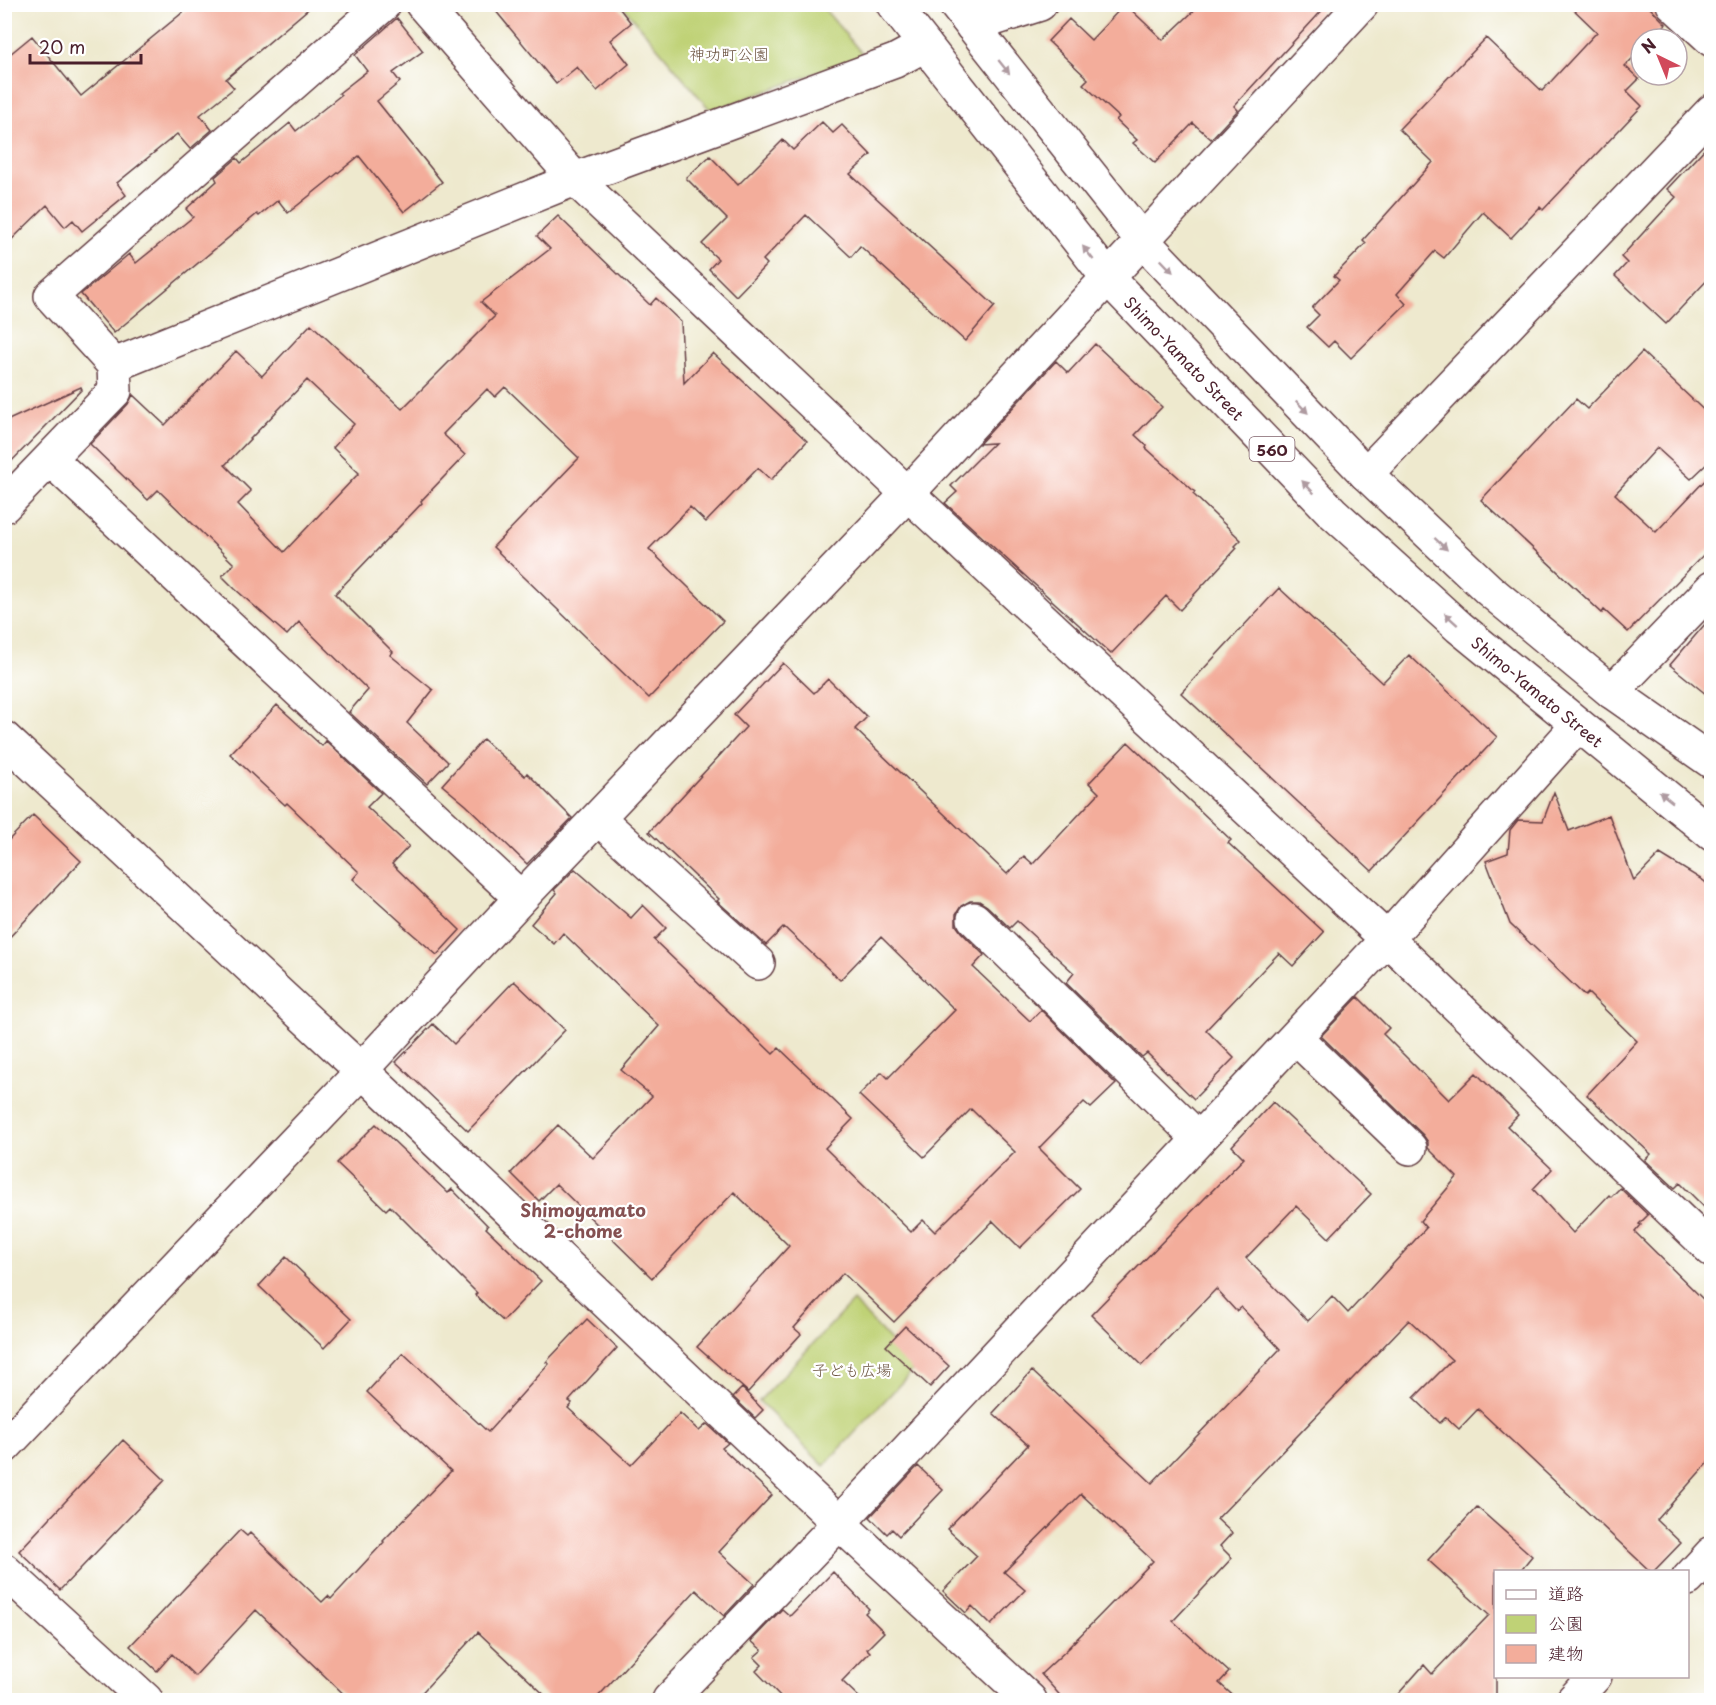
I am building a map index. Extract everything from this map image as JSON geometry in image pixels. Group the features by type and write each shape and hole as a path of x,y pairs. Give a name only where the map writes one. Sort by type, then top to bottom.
{"street":[{"path":"4,506 115,391 114,365 51,296 384,4"},
{"path":"422,4 575,179 907,493 1387,939 1712,1250"},
{"name":"Shimo-Yamato Street","path":"893,4 1108,278 1332,512 1459,627 1712,834"},
{"path":"963,15 1040,4"},
{"path":"4,1448 352,1082 521,898 907,493 1362,4"},
{"path":"1673,4 1712,40"},
{"path":"963,15 1142,240 1366,474 1489,590 1612,692 1712,762"},
{"path":"114,365 575,179 895,61 925,45"},
{"path":"1366,474 1712,111"},
{"path":"50,459 521,898"},
{"path":"1612,692 1712,588"},
{"path":"669,1701 1387,939 1578,725"},
{"path":"4,738 361,1070 1030,1701"},
{"path":"598,818 758,963"},
{"path":"974,919 1199,1139"},
{"path":"1295,1037 1410,1148"},
{"path":"1689,1578 1712,1553"},
{"path":"4,1570 146,1701"},
{"path":"1573,1701 1594,1678"}],"green space":[{"name":"神功町公園","path":"622,5 821,5 864,56 711,111"},
{"name":"子ども広場","path":"853,1301 915,1368 824,1466 759,1401"}],"building":[{"path":"193,4 314,4 226,79 234,88 200,115 212,130 190,149 177,134 117,183 126,195 82,231 73,220 65,227 47,205 4,247 4,59 32,36 81,96"},
{"path":"490,4 616,4 631,23 610,40 629,64 597,91 577,67 556,84"},
{"path":"1125,4 1163,40 1201,4 1328,4 1234,106 1238,110 1211,139 1193,123 1155,163 1133,143 1137,140 1116,120 1119,117 1083,84 1088,79 1048,41 1069,19 1091,40"},
{"path":"1568,4 1646,4 1666,24 1663,27 1629,27 1629,62 1625,66 1629,70 1629,87 1631,87 1627,91 1642,106 1543,210 1540,207 1511,238 1483,212 1444,258 1435,251 1397,294 1406,304 1351,358 1334,341 1328,347 1307,327 1319,315 1312,308 1339,280 1334,276 1366,243 1363,240 1433,162 1399,129 1486,38 1542,91 1597,32"},
{"path":"397,18 423,51 393,73 400,82 377,101 442,182 404,212 359,156 288,213 278,200 259,216 257,214 114,333 81,294 129,254 136,263 193,217 186,209 217,181 215,177 237,158 241,163 290,123 296,131 341,95 339,93 367,71 355,55"},
{"path":"822,122 833,133 842,125 871,155 850,174 995,306 965,341 860,246 851,257 806,215 763,260 767,264 736,296 709,269 718,259 702,244 727,219 686,178 710,156 738,185 783,140 793,150"},
{"path":"1712,141 1712,275 1666,324 1615,276 1627,263 1621,257 1676,197 1667,189"},
{"path":"558,216 650,305 656,298 681,322 684,383 713,353 807,441 771,480 758,468 706,522 690,507 649,549 723,621 649,698 493,547 579,458 505,387 495,397 487,389 443,434 465,455 335,594 393,652 390,655 433,690 407,723 448,762 427,784 349,712 368,690 299,622 287,635 235,589 222,576 234,564 158,490 148,500 90,444 128,404 133,395 165,425 236,351 262,376 311,324 402,409 495,316 481,302 550,249 537,236","holes":["307,380 354,424 333,448 359,473 284,552 238,504 251,491 225,465"]},
{"path":"1095,344 1162,407 1135,435 1241,540 1235,546 1237,548 1180,610 1166,596 1111,654 945,503 957,492 951,486 994,443 979,444 1056,361 1068,373"},
{"path":"1642,352 1712,418 1712,459 1691,479 1657,448 1615,494 1656,532 1712,473 1712,546 1628,632 1604,610 1602,613 1481,500 1576,399 1587,409"},
{"path":"81,387 82,389 4,469 4,422"},
{"path":"1279,588 1382,683 1409,655 1497,737 1372,871 1181,693"},
{"path":"1712,616 1712,699 1670,665"},
{"path":"783,663 814,693 828,679 867,717 855,729 1007,874 1024,856 1033,864 1099,793 1089,783 1128,742 1231,840 1228,843 1324,932 1293,966 1279,953 1206,1030 1234,1058 1194,1099 1147,1053 1142,1057 1066,983 1074,973 1017,921 1010,928 979,901 970,901 961,906 956,914 956,925 984,955 973,967 1030,1021 1041,1010 1116,1084 1091,1108 1084,1102 1039,1148 1080,1189 1020,1248 993,1221 894,1322 843,1273 794,1328 801,1334 748,1392 697,1347 789,1246 734,1192 652,1278 556,1184 539,1201 511,1173 558,1125 593,1158 652,1096 621,1070 659,1026 563,933 554,944 531,924 557,893 554,890 575,869 631,918 643,905 666,928 654,940 773,1054 779,1048 853,1119 825,1148 911,1232 923,1220 935,1232 1015,1152 971,1109 924,1157 859,1095 882,1072 888,1078 955,1010 881,937 840,980 784,927 766,945 717,901 719,899 649,832 746,727 734,715"},
{"path":"277,705 322,746 326,741 381,793 367,807 409,846 392,864 460,930 437,955 353,879 359,872 287,803 285,805 230,754"},
{"path":"483,739 525,776 527,773 572,818 527,864 442,785"},
{"path":"1554,792 1569,831 1609,815 1634,881 1660,854 1704,881 1712,889 1712,1215 1680,1183 1675,1188 1645,1160 1651,1154 1587,1095 1637,1041 1588,993 1585,996 1510,924 1486,861 1508,853 1510,830 1518,820 1543,821"},
{"path":"33,815 81,861 4,943 4,845"},
{"path":"514,981 565,1030 468,1131 396,1062 433,1024 454,1044"},
{"path":"1358,997 1389,1028 1383,1034 1449,1100 1476,1073 1518,1115 1507,1126 1552,1169 1533,1189 1573,1233 1609,1195 1611,1197 1620,1188 1648,1215 1635,1232 1712,1308 1712,1458 1657,1520 1681,1543 1655,1570 1649,1570 1478,1409 1459,1429 1446,1417 1440,1423 1414,1398 1452,1360 1409,1320 1217,1519 1232,1533 1220,1546 1232,1558 1173,1621 1229,1672 1219,1683 1239,1701 1065,1701 1041,1674 1153,1561 1081,1494 1004,1572 1025,1590 991,1625 972,1606 966,1613 943,1591 977,1556 947,1529 1028,1445 993,1413 1032,1371 1152,1483 1280,1349 1241,1307 1236,1311 1216,1289 1142,1365 1091,1315 1244,1158 1232,1146 1273,1102 1371,1194 1329,1238 1296,1206 1246,1258 1308,1321 1332,1296 1348,1313 1426,1228 1420,1221 1457,1177 1428,1148 1428,1142 1423,1135 1321,1036"},
{"path":"376,1124 448,1193 452,1189 488,1226 486,1228 541,1281 503,1321 390,1206 386,1210 337,1163"},
{"path":"286,1257 351,1319 324,1348 259,1286"},
{"path":"587,1319 617,1348 569,1401 572,1403 568,1408 631,1465 680,1413 699,1431 707,1424 728,1443 722,1448 772,1495 719,1552 754,1584 724,1616 696,1590 594,1701 551,1701 478,1632 414,1701 351,1701 256,1610 195,1676 172,1654 157,1671 130,1646 240,1530 247,1536 250,1533 322,1602 328,1596 331,1599 451,1471 367,1392 403,1353 488,1432 549,1364 546,1362"},
{"path":"905,1326 949,1366 930,1387 886,1346"},
{"path":"742,1388 763,1410 755,1418 733,1397"},
{"path":"123,1440 165,1480 60,1590 19,1551"},
{"path":"918,1466 943,1490 899,1536 892,1529 887,1534 870,1517"},
{"path":"1477,1507 1532,1556 1521,1570 1494,1570 1496,1701 1392,1701 1424,1665 1432,1674 1489,1615 1428,1560"},
{"path":"833,1572 869,1609 865,1613 884,1632 867,1649 870,1652 842,1681 863,1701 785,1701 756,1671 762,1665 754,1657 762,1650 751,1641 782,1609 790,1616"}],"district":[{"name":"Shimoyamato 2-chome","path":"583,1219"}]}
